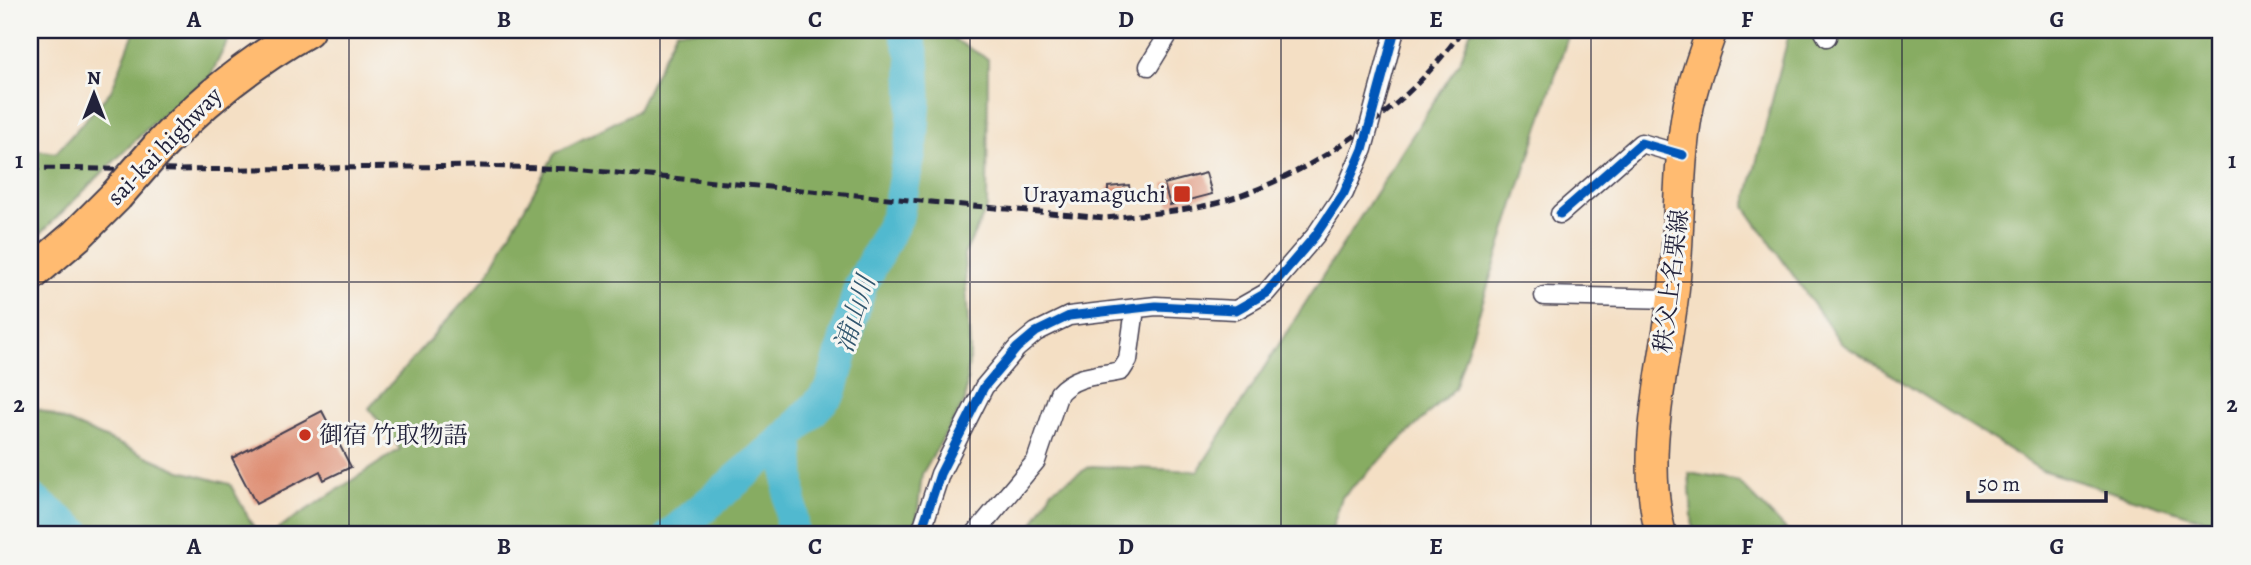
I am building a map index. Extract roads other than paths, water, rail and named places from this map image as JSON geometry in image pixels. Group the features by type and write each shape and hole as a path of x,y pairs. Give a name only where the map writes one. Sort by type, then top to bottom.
{"highway":[{"name":"sai-kai highway","path":"30,275 77,235 116,196 190,114 227,82 307,30"}],"main road":[{"name":"秩父上名栗線","path":"1661,535 1652,451 1653,418 1673,299 1685,127 1697,75 1712,30"}],"street":[{"path":"1149,66 1171,30"},
{"path":"920,535 940,474 984,387 1017,348 1036,332 1069,316 1135,309 1236,310 1266,293 1315,236 1344,193 1363,149 1395,30"},
{"path":"1560,214 1641,144 1683,155"},
{"path":"1545,296 1673,299"},
{"path":"974,535 1035,461 1059,393 1066,385 1082,377 1121,371 1128,360 1135,309"}],"waterway":[{"name":"浦山川","path":"671,535 787,437 831,391 860,287 897,217 912,140 915,97 913,55 905,30"},
{"path":"787,437 792,535"},
{"name":"浦山川","path":"30,498 78,535"}],"railway":[{"path":"30,168 180,170 481,166 574,169 1104,218 1139,215 1225,200 1304,167 1335,149 1392,107 1442,57 1462,30"}],"place":[{"name":"Urayamaguchi","path":"1182,194"},
{"name":"御宿 竹取物語","path":"305,435"}]}
